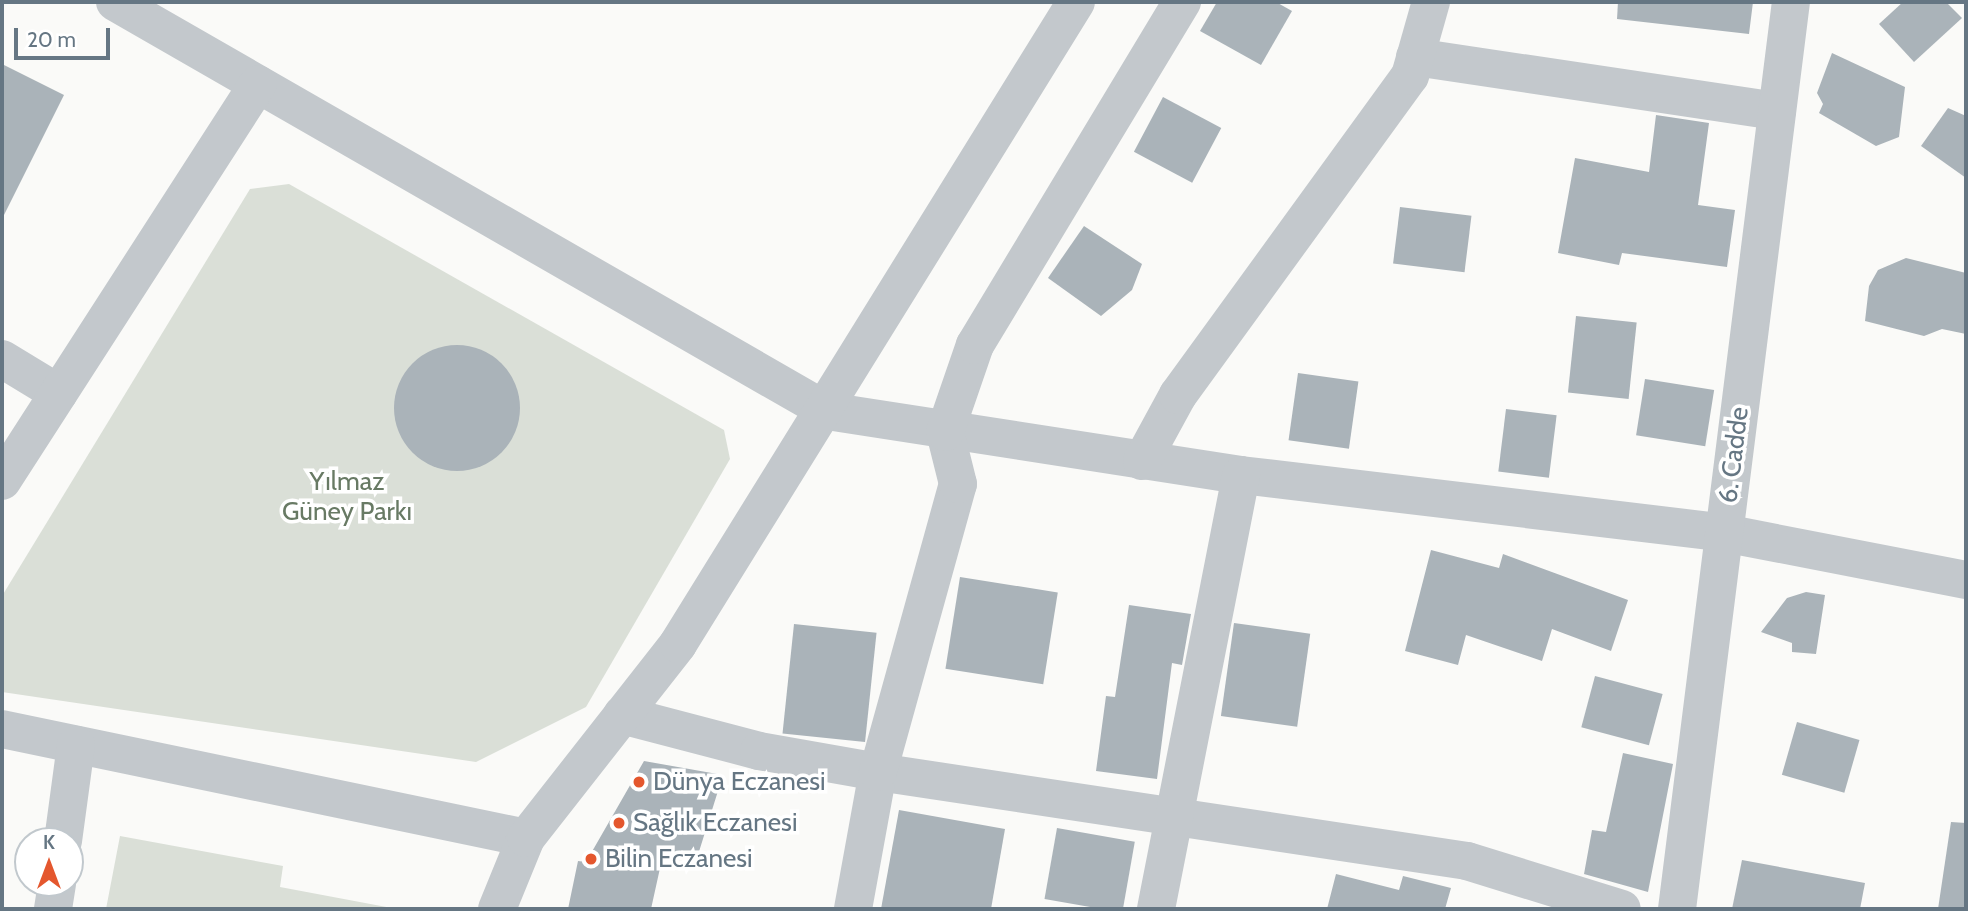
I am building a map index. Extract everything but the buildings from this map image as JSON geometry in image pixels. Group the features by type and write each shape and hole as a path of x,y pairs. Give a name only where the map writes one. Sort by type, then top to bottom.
{"street":[{"path":"114,2 827,411 945,432 1241,475 1724,533 1966,580"},
{"path":"498,909 526,838 678,644 827,411 1076,2"},
{"path":"853,909 877,772 958,484 945,432 975,345 1182,2"},
{"path":"1142,461 1178,395 1410,76 1431,2"},
{"name":"6. Cadde","path":"1677,909 1791,2"},
{"path":"1415,57 1777,111"},
{"path":"2,481 258,84"},
{"path":"2,359 58,393"},
{"path":"1156,909 1241,475"},
{"path":"622,715 760,751 877,772 1174,814 1467,861 1622,909"},
{"path":"2,729 526,838"},
{"path":"65,827 76,745"}],"green space":[{"name":"Yılmaz Güney Parkı","path":"289,184 724,430 730,459 586,707 476,762 2,692 2,596 250,189"},
{"path":"120,836 283,866 280,887 397,909 106,909"}],"place":[{"name":"Dünya Eczanesi","path":"639,782"},
{"name":"Sağlık Eczanesi","path":"619,823"},
{"name":"Bilin Eczanesi","path":"591,859"}]}
